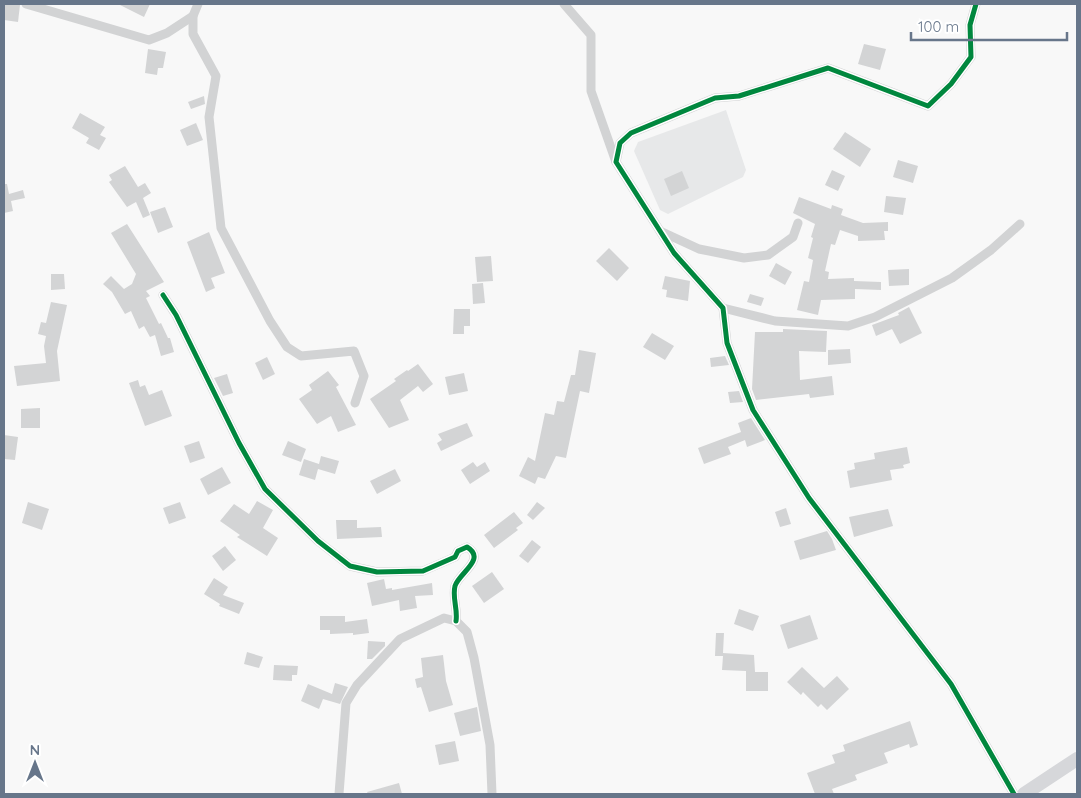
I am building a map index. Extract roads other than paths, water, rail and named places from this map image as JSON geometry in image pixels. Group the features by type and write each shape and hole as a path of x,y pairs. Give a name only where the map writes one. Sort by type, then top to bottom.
{"main road":[{"path":"1024,794 1077,759"}],"street":[{"path":"26,4 149,40 167,33 194,16"},
{"path":"198,4 194,16 193,34 216,76 209,117 221,228 270,321 287,347 301,356 354,351 364,376 355,404"},
{"path":"564,4 591,35 591,91 616,162 680,259 723,308 774,322 848,326 875,318 952,278 991,250 1020,224"},
{"path":"616,162 620,143 631,133 715,98 739,96 828,68 928,106 952,84 971,57 970,25 976,4"},
{"path":"660,230 699,249 744,258 768,255 792,238 798,223"},
{"path":"163,295 176,315 238,443 265,489 318,541 350,566 377,572 424,570 455,557 458,551 467,548 472,550 474,561 456,585 456,621"},
{"path":"723,308 726,343 753,410 809,498 951,684 1014,794"},
{"path":"339,794 346,702 357,685 400,639 444,618 456,621 466,632 476,667 490,745 492,794"}]}
